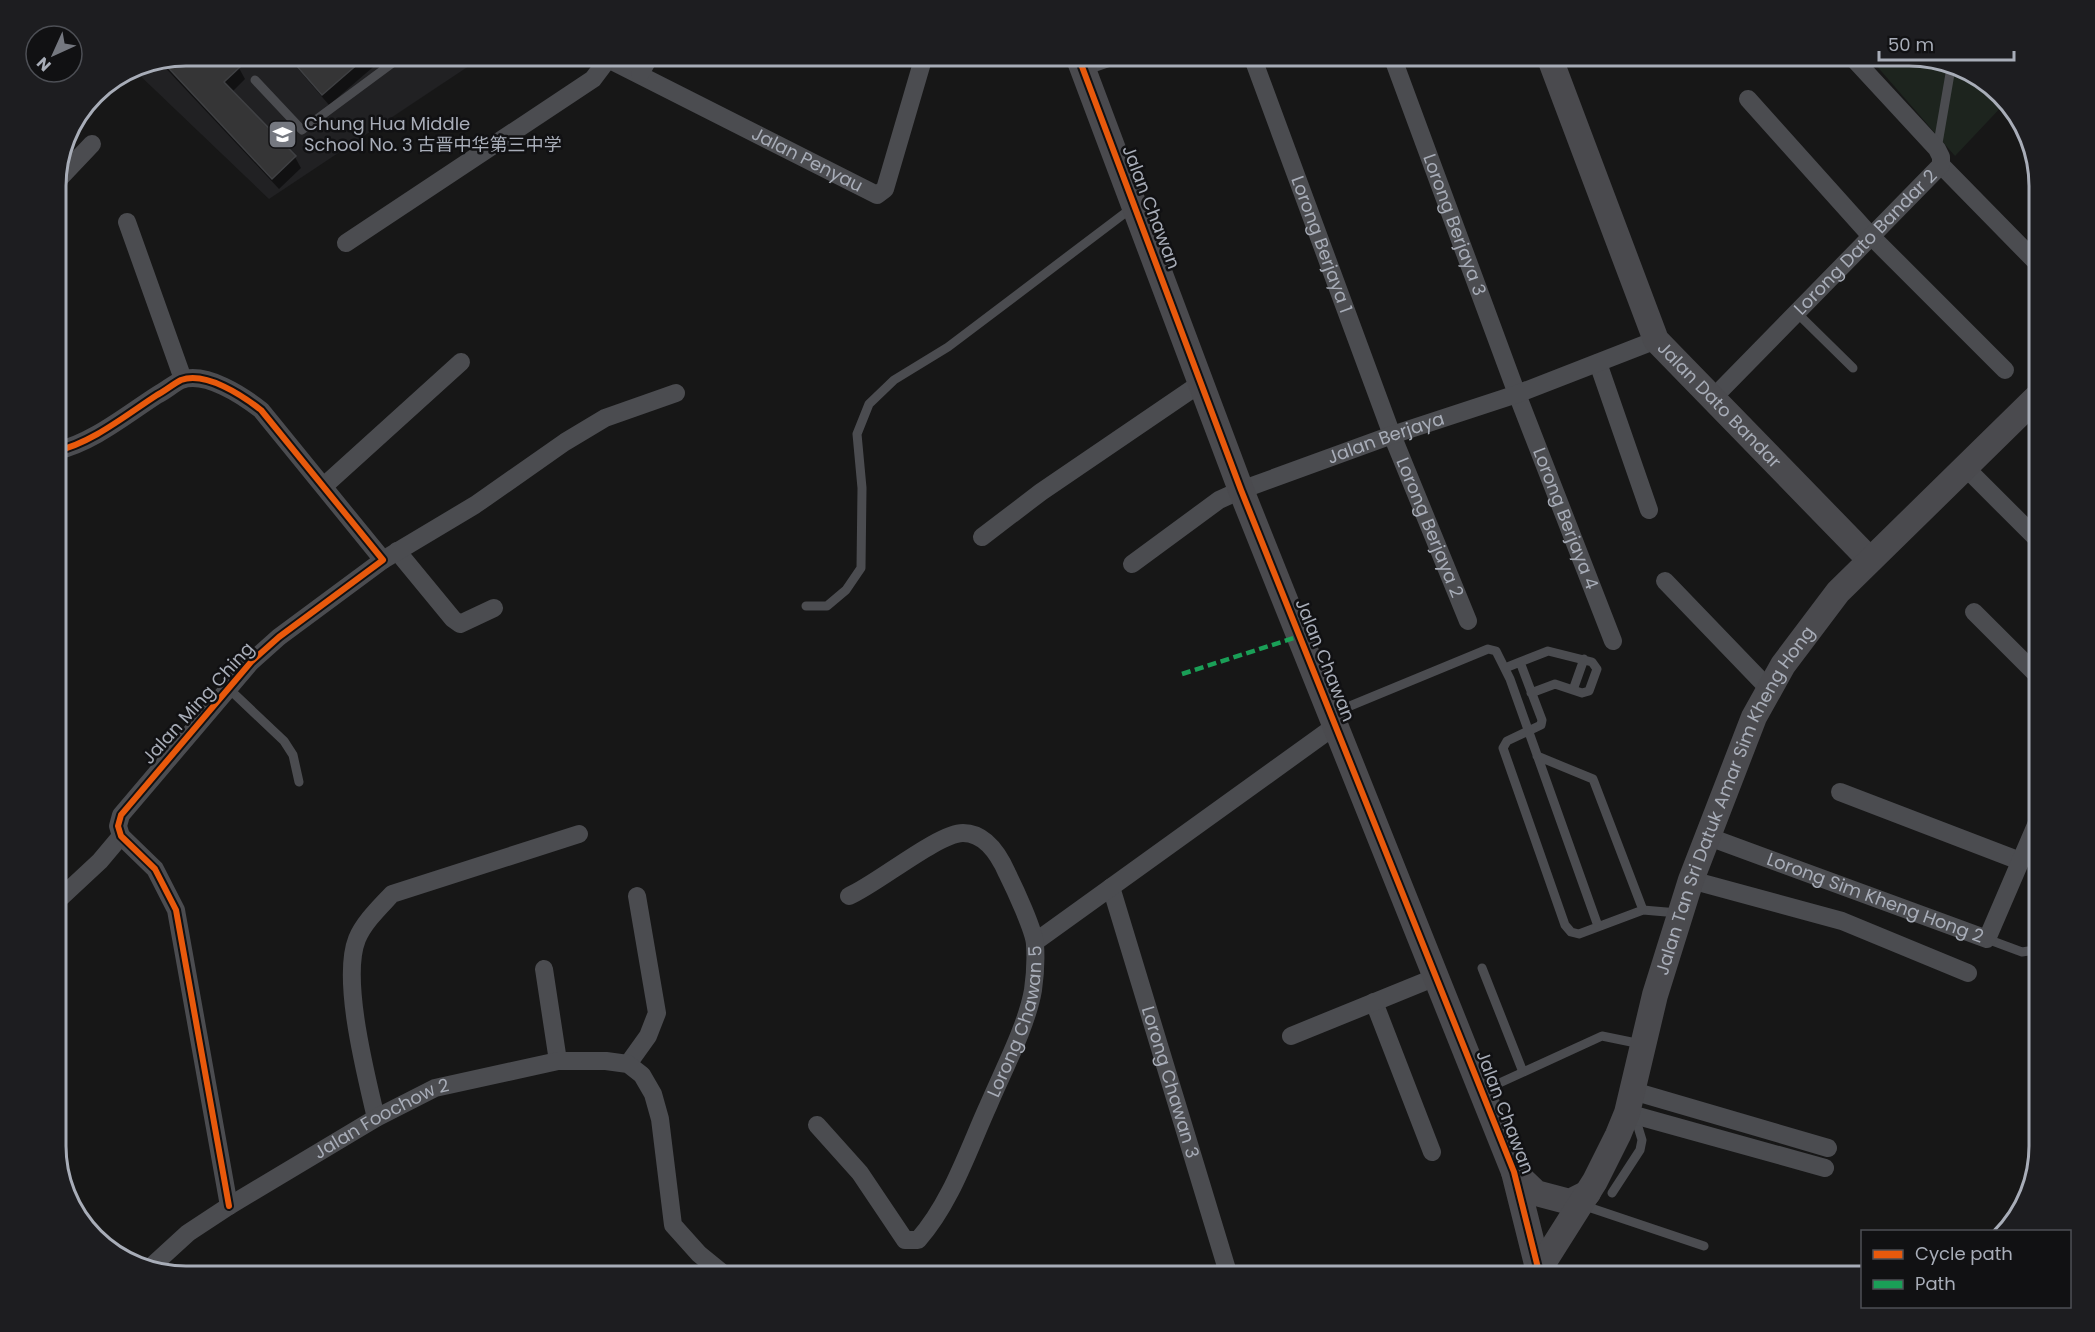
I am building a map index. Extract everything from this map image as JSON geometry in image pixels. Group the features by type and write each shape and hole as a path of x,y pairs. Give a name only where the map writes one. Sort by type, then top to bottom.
{"street":[{"path":"346,243 593,79 600,66"},
{"name":"Jalan Penyau","path":"624,66 877,195 885,189 921,66"},
{"path":"640,74 644,66"},
{"name":"Jalan Chawan","path":"1082,66 1241,490 1514,1172 1535,1266"},
{"name":"Lorong Berjaya 1","path":"1256,66 1392,435"},
{"name":"Lorong Berjaya 3","path":"1396,66 1518,394"},
{"name":"Jalan Dato Bandar","path":"1552,66 1656,340 1870,560"},
{"name":"Lorong Dato Bandar 2","path":"1713,398 1870,235 1939,157 1860,66"},
{"path":"1748,99 1870,235 2005,370"},
{"path":"67,170 92,144"},
{"path":"1939,157 2029,253"},
{"path":"127,222 183,379"},
{"name":"Jalan Berjaya","path":"1132,564 1219,500 1241,490 1392,435 1518,394 1656,340"},
{"path":"324,486 461,362"},
{"path":"1598,363 1649,510"},
{"path":"66,449 97,433 183,379 215,382 239,393 261,410 324,486 453,619 460,624 494,608"},
{"path":"982,537 1041,492 1201,383"},
{"name":"Jalan Ming Ching","path":"121,836 118,826 121,815 227,687 279,637 390,555 475,505 565,442 605,418 676,393"},
{"name":"Lorong Berjaya 4","path":"1518,394 1613,642"},
{"name":"Jalan Tan Sri Datuk Amar Sim Kheng Hong","path":"1543,1266 1593,1197 1632,1107 1644,1044 1680,913 1754,717 1769,689 1783,665 1838,592 2029,406"},
{"name":"Lorong Berjaya 2","path":"1392,435 1468,621"},
{"path":"1965,467 2029,530"},
{"path":"1665,581 1769,689"},
{"path":"1974,612 2029,666"},
{"path":"1035,942 1333,720"},
{"path":"1839,792 2020,861"},
{"name":"Lorong Chawan 5","path":"817,1125 860,1173 905,1240 918,1240 934,1222 1011,1054 1033,991 1035,942 1004,866 996,851 980,837 962,833 929,846 868,888 849,896"},
{"path":"375,1118 358,1040 353,967 357,939 374,913 392,894 579,834"},
{"path":"66,893 100,861 121,836 155,869 176,910 229,1206"},
{"name":"Lorong Sim Kheng Hong 2","path":"1709,837 1987,939 2029,842"},
{"path":"1691,880 1842,921 1968,973"},
{"name":"Lorong Chawan 3","path":"1111,887 1225,1266"},
{"path":"637,896 657,1013 635,1069 653,1094 660,1119 674,1225 699,1254 714,1266"},
{"path":"544,969 558,1061"},
{"path":"1291,1036 1436,977"},
{"path":"1374,1002 1432,1152"},
{"name":"Jalan Foochow 2","path":"156,1262 188,1233 229,1206 375,1118 435,1088 558,1061 606,1061 635,1069"},
{"path":"1632,1107 1828,1148"},
{"path":"1632,1107 1825,1168"},
{"path":"1514,1172 1536,1193 1544,1196 1570,1202 1593,1197"}],"lane":[{"path":"255,80 302,130 388,66"},
{"path":"1939,157 1950,73"},
{"path":"806,606 827,606 846,590 861,568 862,488 857,434 869,405 894,380 948,347 1135,206"},
{"path":"1796,312 1853,368"},
{"path":"1333,720 1488,649 1496,651 1505,668 1598,926"},
{"path":"1505,668 1548,651 1584,659 1592,662 1597,669 1589,691 1573,690 1555,684 1532,693"},
{"path":"1573,690 1584,659"},
{"path":"1520,662 1542,725 1507,741 1503,748 1565,926 1571,932 1580,934 1643,910 1680,913"},
{"path":"227,687 284,741 293,755 299,782"},
{"path":"1537,756 1593,779 1643,910"},
{"path":"1987,939 2022,952 2029,951"},
{"path":"1482,968 1523,1072"},
{"path":"1482,1091 1602,1036 1644,1044"},
{"path":"1593,1197 1704,1246"}],"shaded area":[{"name":"Chung Hua Middle School No. 3 古晋中华第三中学","path":"178,66 469,66 269,199 140,75"},
{"path":"1877,66 1925,67 1955,75 1976,86 1999,107 1955,156"}],"building":[{"path":"297,66 355,66 322,95"},
{"path":"168,67 240,67 224,82 296,156 272,179"}],"marked path":[{"path":"1182,674 1300,636"}],"cycle path":[{"path":"1082,66 1241,490 1514,1172 1538,1266"},
{"path":"66,448 83,442 108,428 181,380 191,378 213,382 224,386 261,410 383,560 279,637 251,662 121,815 118,826 121,836 155,869 176,910 229,1206"}],"place":[{"name":"Chung Hua Middle School No. 3 古晋中华第三中学","path":"283,134"}]}
